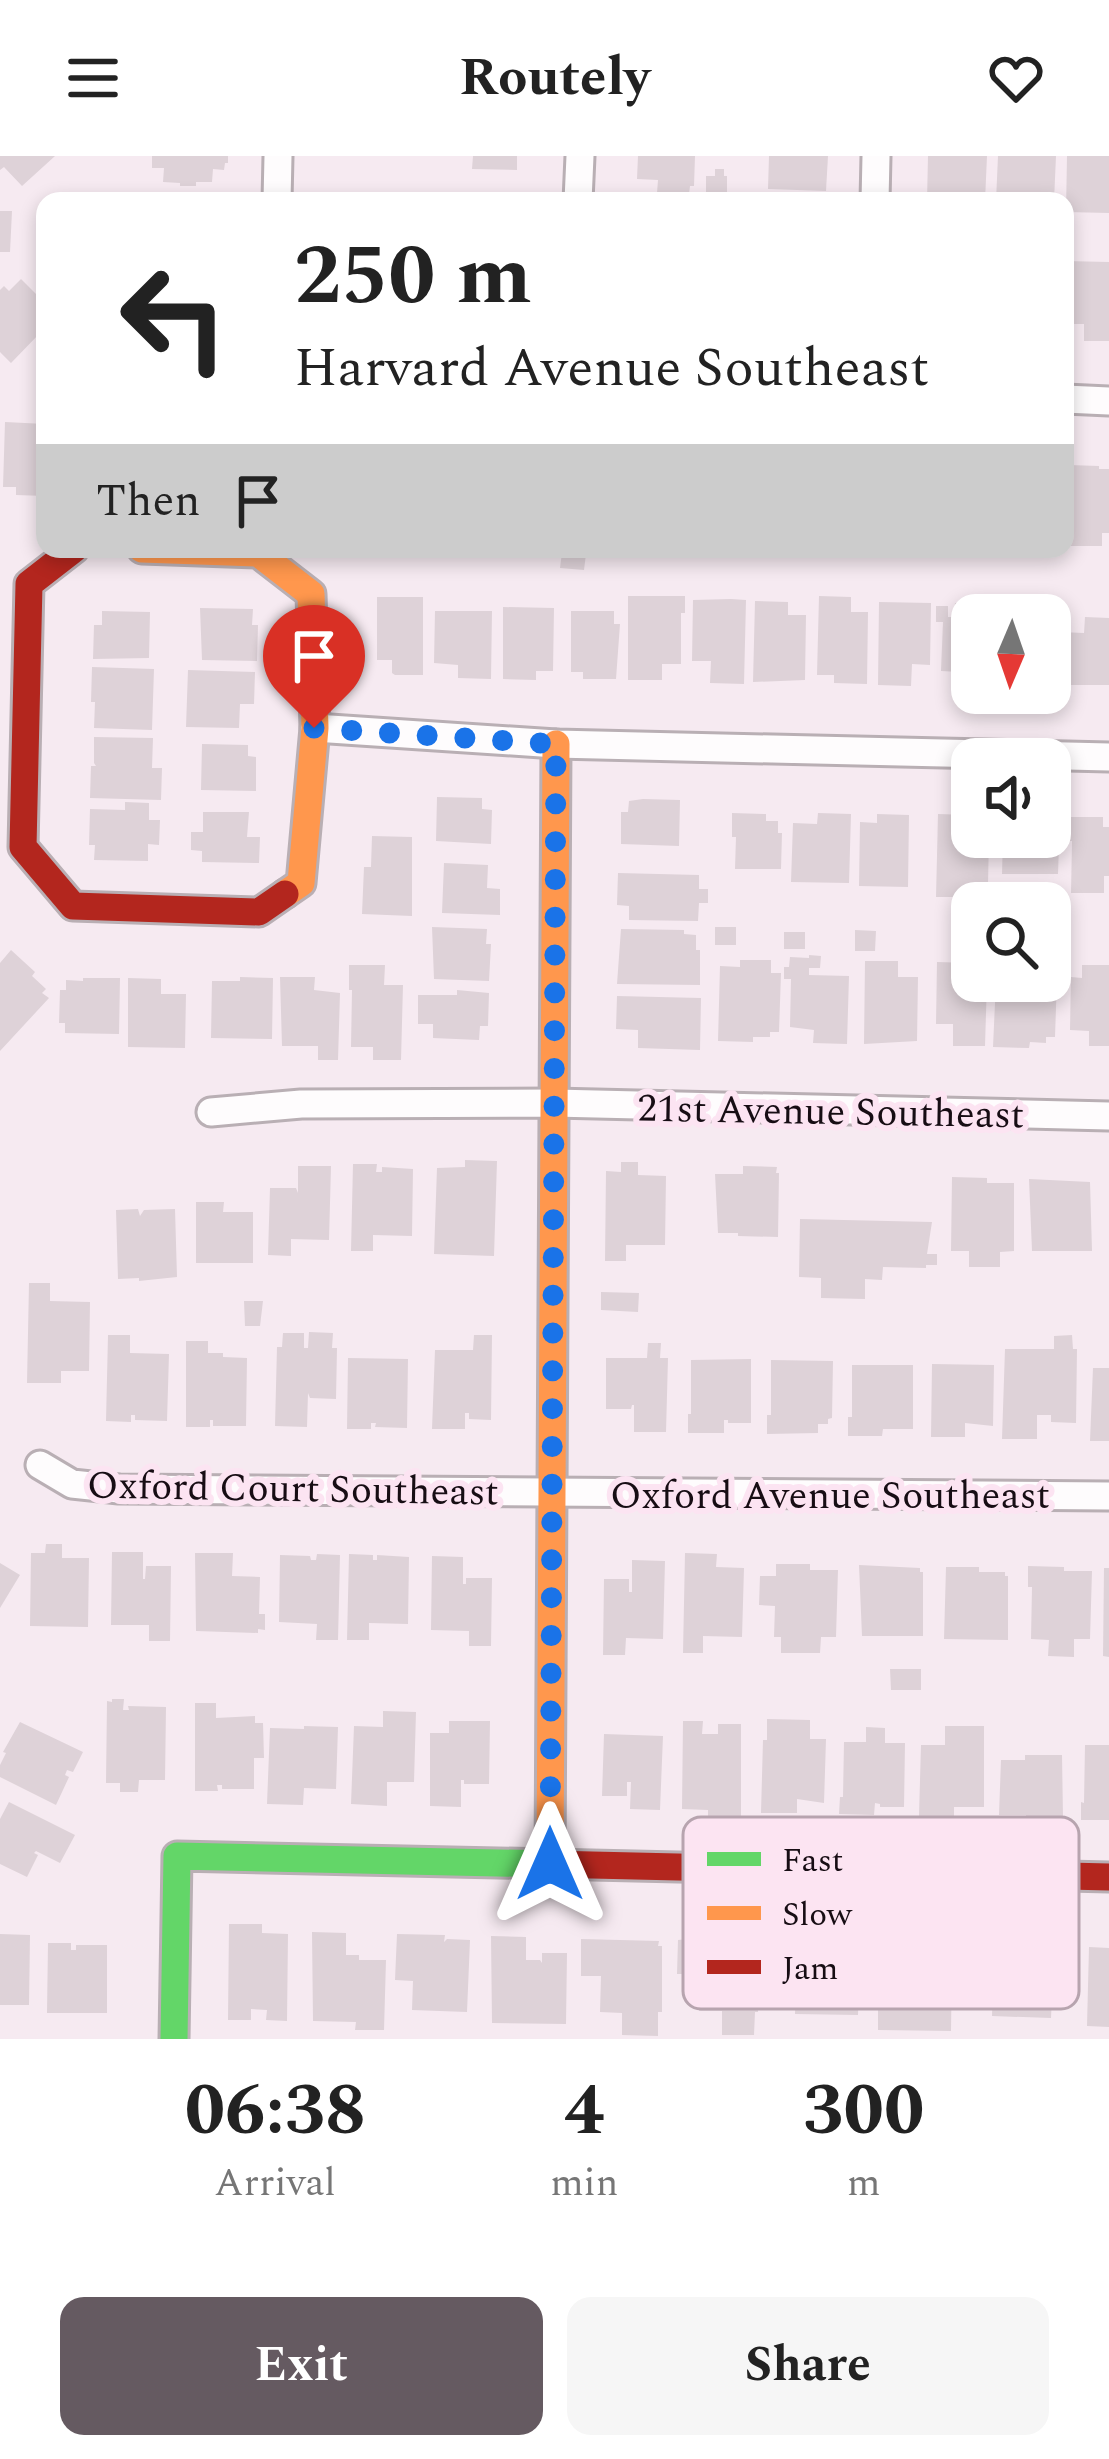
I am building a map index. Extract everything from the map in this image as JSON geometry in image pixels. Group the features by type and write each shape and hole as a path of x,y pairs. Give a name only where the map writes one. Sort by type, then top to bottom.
{"street":[{"path":"277,192 278,156"},
{"path":"578,192 580,156"},
{"path":"875,192 876,156"},
{"path":"1074,399 1109,400"},
{"path":"62,558 29,584 23,847 73,906 259,912 301,883 314,728 311,594 264,558"},
{"path":"314,728 556,744 1109,758"},
{"path":"550,1864 556,744"},
{"name":"21st Avenue Southeast","path":"211,1112 301,1104 554,1103 1109,1116"},
{"name":"Oxford Court Southeast","path":"40,1466 72,1484 119,1489 551,1492"},
{"name":"Oxford Avenue Southeast","path":"551,1492 1109,1496"},
{"path":"174,2039 177,1856 683,1867"},
{"path":"1079,1876 1109,1877"}],"building":[{"path":"0,156 55,156 22,186 4,167 0,170"},
{"path":"152,156 228,156 228,163 224,170 213,169 212,182 180,186 163,182 164,168 152,168"},
{"path":"473,156 517,156 517,170 472,169"},
{"path":"638,156 695,156 694,186 689,192 657,192 658,180 637,179"},
{"path":"769,156 828,156 826,191 768,189"},
{"path":"928,156 987,156 985,192 927,192"},
{"path":"998,156 1056,156 1054,192 996,192"},
{"path":"1067,156 1109,156 1109,213 1074,212 1074,192 1066,192"},
{"path":"715,169 724,169 727,192 706,192 706,176 715,176"},
{"path":"0,211 12,211 10,252 0,252"},
{"path":"1074,261 1109,262 1109,341 1084,341 1084,324 1074,324"},
{"path":"21,279 36,294 36,337 11,363 0,352 0,290 4,286 9,291"},
{"path":"5,422 36,424 36,496 16,495 16,487 3,487"},
{"path":"1074,465 1109,469 1109,533 1102,533 1102,546 1074,546"},
{"path":"561,558 586,558 584,570 560,568"},
{"path":"628,596 685,596 681,664 662,664 662,680 628,680"},
{"path":"819,596 851,597 851,612 868,612 867,684 834,683 834,675 817,675"},
{"path":"377,597 423,597 423,675 395,675 392,660 377,660"},
{"path":"693,600 746,600 744,684 710,683 711,661 692,661"},
{"path":"755,601 788,602 788,615 806,615 805,680 753,682"},
{"path":"879,602 931,603 930,665 912,664 911,686 878,685"},
{"path":"936,606 948,606 951,672 941,671 943,622 936,622"},
{"path":"503,607 554,608 553,671 536,671 536,680 503,679"},
{"path":"200,608 253,609 252,625 258,625 257,661 202,660"},
{"path":"102,611 150,612 149,658 93,659 94,625 102,625"},
{"path":"435,611 492,611 491,679 458,678 458,665 434,663"},
{"path":"571,611 614,611 614,624 620,624 616,679 583,679 583,672 571,672"},
{"path":"1085,617 1109,618 1109,685 1071,685 1071,632 1084,633"},
{"path":"92,667 154,669 152,730 94,728"},
{"path":"188,670 255,672 254,704 240,704 239,728 186,727"},
{"path":"94,737 153,738 152,768 162,768 161,800 90,798 91,766 96,766"},
{"path":"202,744 248,745 248,756 256,757 256,791 201,790"},
{"path":"437,797 482,798 482,809 492,810 491,844 436,841"},
{"path":"680,800 679,846 621,844 621,812 628,812 629,801"},
{"path":"125,802 149,803 149,820 160,820 159,845 148,844 148,861 94,860 95,845 89,845 90,809 125,810"},
{"path":"203,812 249,812 247,837 260,837 259,863 202,862 202,851 191,850 191,832 203,832"},
{"path":"732,813 766,814 766,821 778,821 781,869 735,869"},
{"path":"818,813 851,814 849,883 791,882 793,823 817,824"},
{"path":"877,814 909,815 908,887 859,886 860,822 877,823"},
{"path":"938,814 951,814 951,858 989,858 988,882 951,882 951,897 936,897"},
{"path":"1071,817 1103,817 1103,827 1109,827 1109,876 1104,876 1104,893 1071,893"},
{"path":"372,836 412,837 412,916 362,914 364,867 371,867"},
{"path":"1002,858 1059,858 1058,874 1002,874"},
{"path":"444,863 488,865 487,888 500,889 500,915 442,913"},
{"path":"618,873 699,875 699,889 708,889 708,903 699,903 698,921 629,920 629,906 617,905"},
{"path":"432,927 487,929 489,981 434,979"},
{"path":"715,927 736,927 736,945 715,945"},
{"path":"621,929 684,930 684,934 696,935 700,985 617,984"},
{"path":"855,930 876,931 875,951 855,951"},
{"path":"784,932 805,932 805,949 784,949"},
{"path":"11,950 35,972 32,976 49,998 0,1051 0,963"},
{"path":"821,956 820,968 809,968 809,975 849,976 847,1044 813,1043 814,1030 790,1027 791,979 784,979 784,967 789,967 790,957"},
{"path":"740,960 771,960 771,973 781,973 779,1032 753,1037 753,1042 718,1041 720,966 740,967"},
{"path":"865,961 898,961 898,977 918,977 917,1041 864,1044"},
{"path":"937,962 951,962 951,1002 986,1002 985,1046 953,1046 953,1024 936,1024"},
{"path":"349,965 385,965 384,985 403,985 401,1060 373,1060 373,1047 351,1047"},
{"path":"1082,965 1109,965 1109,1046 1089,1046 1089,1031 1070,1030 1071,977 1082,978"},
{"path":"240,977 273,978 272,1039 211,1038 212,981 240,981"},
{"path":"280,977 315,977 314,990 340,993 338,1060 318,1060 318,1046 282,1046"},
{"path":"120,978 119,1034 65,1033 65,1023 59,1023 60,990 66,990 66,980"},
{"path":"128,978 161,979 161,994 186,994 185,1048 128,1047"},
{"path":"457,990 489,993 488,1026 480,1026 479,1040 433,1038 433,1024 418,1024 418,995 457,995"},
{"path":"617,996 701,998 700,1050 638,1048 638,1030 616,1029"},
{"path":"995,1002 1056,1002 1055,1037 1046,1037 1046,1043 1030,1042 1029,1048 993,1047"},
{"path":"465,1160 497,1161 494,1256 434,1254 437,1168 465,1167"},
{"path":"621,1162 638,1162 638,1175 666,1176 665,1245 626,1245 626,1261 605,1261 606,1171 621,1172"},
{"path":"353,1164 377,1164 376,1172 382,1172 382,1167 413,1169 412,1236 373,1235 373,1251 351,1251"},
{"path":"298,1166 331,1166 329,1240 291,1239 291,1256 268,1255 270,1188 296,1188 298,1193"},
{"path":"743,1166 777,1167 778,1237 718,1233 715,1174 743,1174"},
{"path":"952,1177 1014,1183 1014,1251 1000,1252 1000,1267 969,1267 969,1251 951,1251"},
{"path":"1029,1179 1090,1182 1092,1251 1032,1251"},
{"path":"196,1202 224,1202 223,1212 253,1212 253,1263 196,1263"},
{"path":"138,1209 140,1216 144,1210 175,1209 177,1277 118,1279 116,1210"},
{"path":"800,1219 932,1222 927,1254 937,1254 937,1265 883,1267 882,1280 865,1279 865,1299 821,1298 821,1278 799,1277"},
{"path":"29,1283 50,1283 50,1301 90,1302 89,1371 61,1371 61,1383 27,1383"},
{"path":"601,1292 639,1293 638,1312 601,1310"},
{"path":"244,1301 263,1301 260,1326 245,1326"},
{"path":"309,1332 333,1333 336,1399 310,1398 308,1393 307,1427 275,1426 277,1347 282,1347 283,1333 304,1333 304,1348 308,1348"},
{"path":"108,1335 130,1335 130,1353 169,1354 167,1421 135,1420 131,1415 131,1422 106,1421"},
{"path":"474,1335 492,1335 491,1420 469,1419 465,1413 465,1429 432,1429 435,1350 473,1350"},
{"path":"1072,1335 1073,1349 1077,1349 1076,1423 1051,1422 1051,1415 1037,1415 1037,1439 1002,1439 1005,1349 1054,1349 1054,1336"},
{"path":"186,1341 208,1341 208,1353 247,1358 246,1426 213,1426 210,1420 210,1427 186,1427"},
{"path":"648,1343 661,1343 660,1358 668,1358 666,1432 634,1432 634,1405 606,1409 606,1358 647,1358"},
{"path":"348,1358 408,1359 407,1428 371,1423 371,1429 347,1429"},
{"path":"751,1359 751,1423 724,1420 724,1433 688,1433 691,1360"},
{"path":"771,1360 833,1361 832,1418 828,1424 818,1424 818,1433 767,1434"},
{"path":"932,1364 994,1365 993,1426 965,1423 965,1437 931,1437"},
{"path":"852,1365 913,1365 913,1429 883,1429 882,1436 848,1436"},
{"path":"1093,1368 1109,1368 1109,1441 1090,1441"},
{"path":"46,1544 62,1544 62,1558 89,1558 88,1627 30,1626 31,1553 45,1553"},
{"path":"112,1552 143,1552 143,1579 146,1566 171,1566 170,1641 149,1641 149,1625 111,1625"},
{"path":"195,1553 233,1553 232,1576 260,1577 259,1614 265,1614 265,1630 196,1631"},
{"path":"685,1553 717,1554 716,1567 744,1568 742,1637 703,1636 703,1653 683,1653"},
{"path":"317,1554 340,1555 338,1640 316,1640 317,1624 279,1622 280,1555 316,1560"},
{"path":"349,1554 373,1555 373,1560 377,1555 409,1557 408,1624 369,1623 369,1640 347,1640"},
{"path":"432,1556 463,1557 463,1584 466,1578 492,1578 491,1646 469,1646 469,1631 431,1630"},
{"path":"632,1560 665,1561 663,1639 626,1638 625,1655 603,1655 604,1579 629,1579 632,1592"},
{"path":"0,1563 20,1575 0,1608"},
{"path":"776,1564 838,1570 836,1637 821,1637 820,1653 781,1653 781,1637 774,1637 775,1606 759,1605 760,1576 776,1576"},
{"path":"859,1565 920,1568 923,1636 862,1636"},
{"path":"1028,1566 1092,1571 1090,1639 1074,1639 1074,1657 1048,1656 1049,1640 1031,1639"},
{"path":"946,1567 1005,1572 1008,1640 944,1639"},
{"path":"1104,1568 1109,1568 1109,1657 1103,1656"},
{"path":"890,1669 921,1669 921,1690 891,1690"},
{"path":"124,1699 123,1710 129,1710 128,1706 166,1707 165,1780 139,1780 138,1792 120,1792 120,1783 106,1783 107,1701"},
{"path":"195,1703 216,1703 216,1718 255,1716 255,1723 263,1723 264,1758 254,1758 254,1789 217,1785 218,1791 195,1791"},
{"path":"383,1711 416,1712 414,1782 387,1782 387,1806 351,1804 354,1726 383,1727"},
{"path":"767,1719 810,1720 810,1739 826,1739 824,1803 797,1799 797,1813 761,1813"},
{"path":"449,1721 490,1721 489,1784 461,1780 461,1807 430,1806 430,1733 449,1733"},
{"path":"683,1721 703,1721 702,1734 718,1734 718,1724 741,1724 741,1817 708,1817 708,1810 682,1809"},
{"path":"20,1722 83,1752 73,1772 67,1770 69,1777 56,1805 0,1777 3,1752"},
{"path":"945,1726 984,1726 984,1807 954,1807 954,1816 919,1816 921,1745 945,1745"},
{"path":"338,1727 336,1789 304,1788 303,1805 267,1804 270,1728"},
{"path":"866,1727 885,1728 885,1743 905,1743 904,1807 875,1803 874,1815 839,1814 844,1742 866,1742"},
{"path":"604,1734 663,1736 660,1810 630,1809 631,1782 627,1782 627,1796 602,1796"},
{"path":"1085,1745 1109,1745 1109,1820 1081,1820"},
{"path":"1025,1755 1062,1755 1063,1817 999,1815 1001,1760 1025,1760"},
{"path":"9,1802 75,1835 60,1863 36,1851 27,1877 0,1864 0,1819"},
{"path":"229,1924 262,1924 262,1933 288,1934 287,2021 266,2020 267,2010 251,2009 251,2020 228,2020"},
{"path":"312,1932 346,1933 346,1955 386,1960 384,2030 355,2030 356,2022 313,2021"},
{"path":"0,1934 30,1935 29,2005 0,2005"},
{"path":"397,1934 445,1935 444,1942 470,1940 467,2012 412,2010 413,1981 395,1980"},
{"path":"491,1936 526,1937 526,1960 542,1963 542,1953 567,1953 566,2024 492,2023"},
{"path":"581,1939 659,1941 662,2012 658,2012 658,2036 622,2035 622,2013 600,2012 601,1976 581,1976"},
{"path":"678,1940 683,1940 683,1974 677,1974"},
{"path":"48,1943 71,1943 71,1950 76,1945 107,1945 107,2013 47,2013"},
{"path":"1089,1947 1109,1948 1109,2027 1087,2026"},
{"path":"758,2009 754,2035 722,2035 722,2011 699,2011"},
{"path":"795,2009 858,2009 858,2015 795,2014"},
{"path":"878,2009 951,2009 951,2031 878,2030"},
{"path":"992,2009 1051,2009 1051,2018 992,2016"}],"traffic: fast":[{"path":"174,2039 177,1856 549,1864"}],"traffic: slow":[{"path":"264,558 311,594 315,728 301,883 285,894"},
{"path":"550,1864 556,744"}],"traffic: jam":[{"path":"62,558 29,584 23,847 73,906 259,912 285,894"},
{"path":"549,1864 683,1867"},
{"path":"1079,1876 1109,1877"}],"route":[{"path":"314,728 556,744 550,1864"}]}
